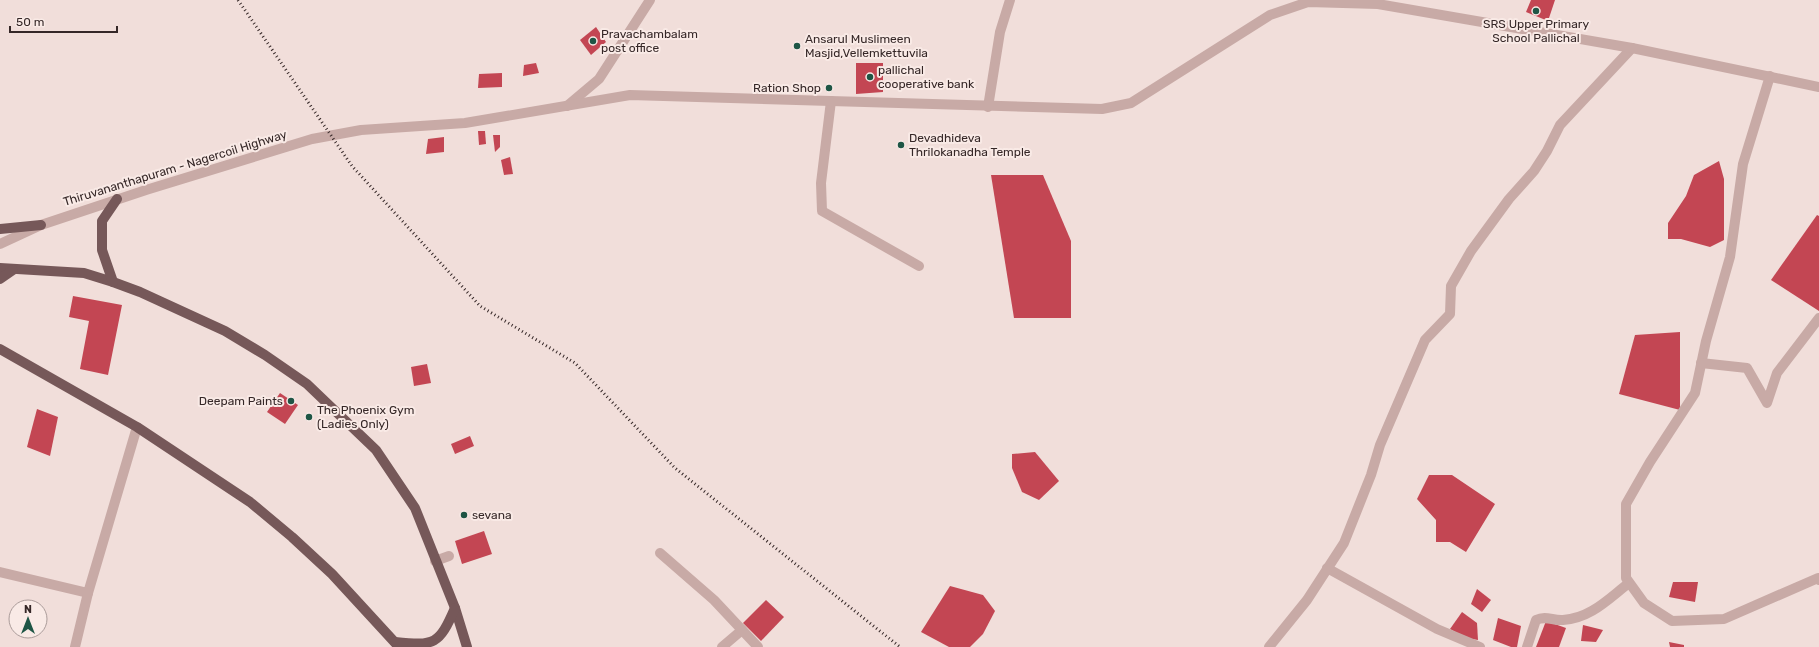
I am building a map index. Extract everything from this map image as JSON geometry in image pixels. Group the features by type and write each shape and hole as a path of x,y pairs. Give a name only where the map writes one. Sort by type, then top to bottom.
{"main road":[{"path":"113,282 102,250 102,221 117,199"},
{"path":"0,229 41,225"},
{"path":"0,268 84,274 113,282 140,292 225,331 307,384 376,450 415,508 455,608 467,647"},
{"path":"0,279 13,270"},
{"path":"0,349 137,427 250,502 292,536 332,574 397,645 419,645 435,641 445,632 455,608"}],"street":[{"path":"567,106 599,79 650,0"},
{"path":"988,107 1000,32 1010,0"},
{"name":"Thiruvananthapuram - Nagercoil Highway","path":"0,244 41,225 117,199 312,139 361,130 465,123 630,95 988,107 1102,109 1131,103 1270,15 1308,2 1378,4 1632,48 1819,87"},
{"path":"1269,647 1307,600 1344,543 1358,512 1380,445 1424,340 1450,314 1451,286 1471,251 1510,199 1534,171 1547,151 1560,125 1632,48"},
{"path":"1770,76 1743,164 1730,257 1701,363 1695,393 1650,462 1626,504 1626,578 1644,603 1672,621 1724,620 1818,578 1819,580"},
{"path":"831,101 821,183 822,211 919,266"},
{"path":"1701,363 1747,368 1767,403 1777,374 1819,318"},
{"path":"76,647 88,593 137,427"},
{"path":"660,553 714,600 758,647"},
{"path":"436,561 449,556"},
{"path":"1327,568 1437,629 1480,647"},
{"path":"0,572 88,593"},
{"path":"1527,647 1536,620 1543,617 1562,620 1587,616 1629,584"},
{"path":"722,647 742,630"}],"building":[{"path":"1531,0 1555,0 1548,21 1526,12"},
{"name":"Pravachambalam post office","path":"596,27 606,42 591,55 580,40"},
{"path":"536,63 539,73 523,76 524,65"},
{"name":"pallichal cooperative bank","path":"856,63 883,63 883,92 856,94"},
{"path":"502,73 502,87 478,88 479,74"},
{"path":"478,131 485,131 486,144 479,145"},
{"path":"493,135 500,135 500,147 495,152"},
{"path":"444,137 444,152 426,154 428,139"},
{"path":"510,157 513,174 504,175 501,160"},
{"path":"1719,161 1724,179 1724,240 1710,247 1681,239 1668,239 1668,223 1686,196 1694,175"},
{"path":"991,175 1043,175 1071,241 1071,318 1014,318"},
{"path":"1817,215 1819,216 1819,311 1771,280"},
{"path":"73,296 122,305 108,375 80,369 89,321 69,317"},
{"path":"1680,332 1680,410 1619,394 1635,335"},
{"path":"427,364 431,383 414,386 411,367"},
{"path":"280,393 298,405 285,424 267,412"},
{"path":"37,409 58,417 50,456 27,447"},
{"path":"470,436 474,446 455,454 451,444"},
{"path":"1035,452 1059,481 1039,500 1022,492 1012,468 1012,454"},
{"path":"1429,475 1452,475 1495,504 1466,552 1450,542 1436,542 1436,520 1417,499"},
{"path":"484,531 492,554 462,564 455,541"},
{"path":"1673,582 1698,582 1695,602 1669,597"},
{"path":"950,586 983,595 995,611 983,634 970,647 949,647 921,632"},
{"path":"1477,589 1491,600 1482,612 1471,604"},
{"path":"766,600 784,617 761,641 743,623"},
{"path":"1462,612 1477,623 1478,640 1466,638 1450,629"},
{"path":"1498,618 1521,626 1517,647 1511,647 1493,640"},
{"path":"1546,621 1566,628 1559,647 1536,647"},
{"path":"1583,625 1603,630 1596,642 1581,641"},
{"path":"1669,642 1684,645 1684,647 1670,647"}],"railway":[{"path":"238,0 352,166 480,306 575,363 675,468 900,647"}],"place":[{"name":"SRS Upper Primary School Pallichal","path":"1536,11"},
{"name":"Pravachambalam post office","path":"593,41"},
{"name":"Ansarul Muslimeen Masjid,Vellemkettuvila","path":"797,46"},
{"name":"pallichal cooperative bank","path":"870,77"},
{"name":"Ration Shop","path":"829,88"},
{"name":"Devadhideva Thrilokanadha Temple","path":"901,145"},
{"name":"Deepam Paints","path":"291,401"},
{"name":"The Phoenix Gym (Ladies Only)","path":"309,417"},
{"name":"sevana","path":"464,515"}]}
